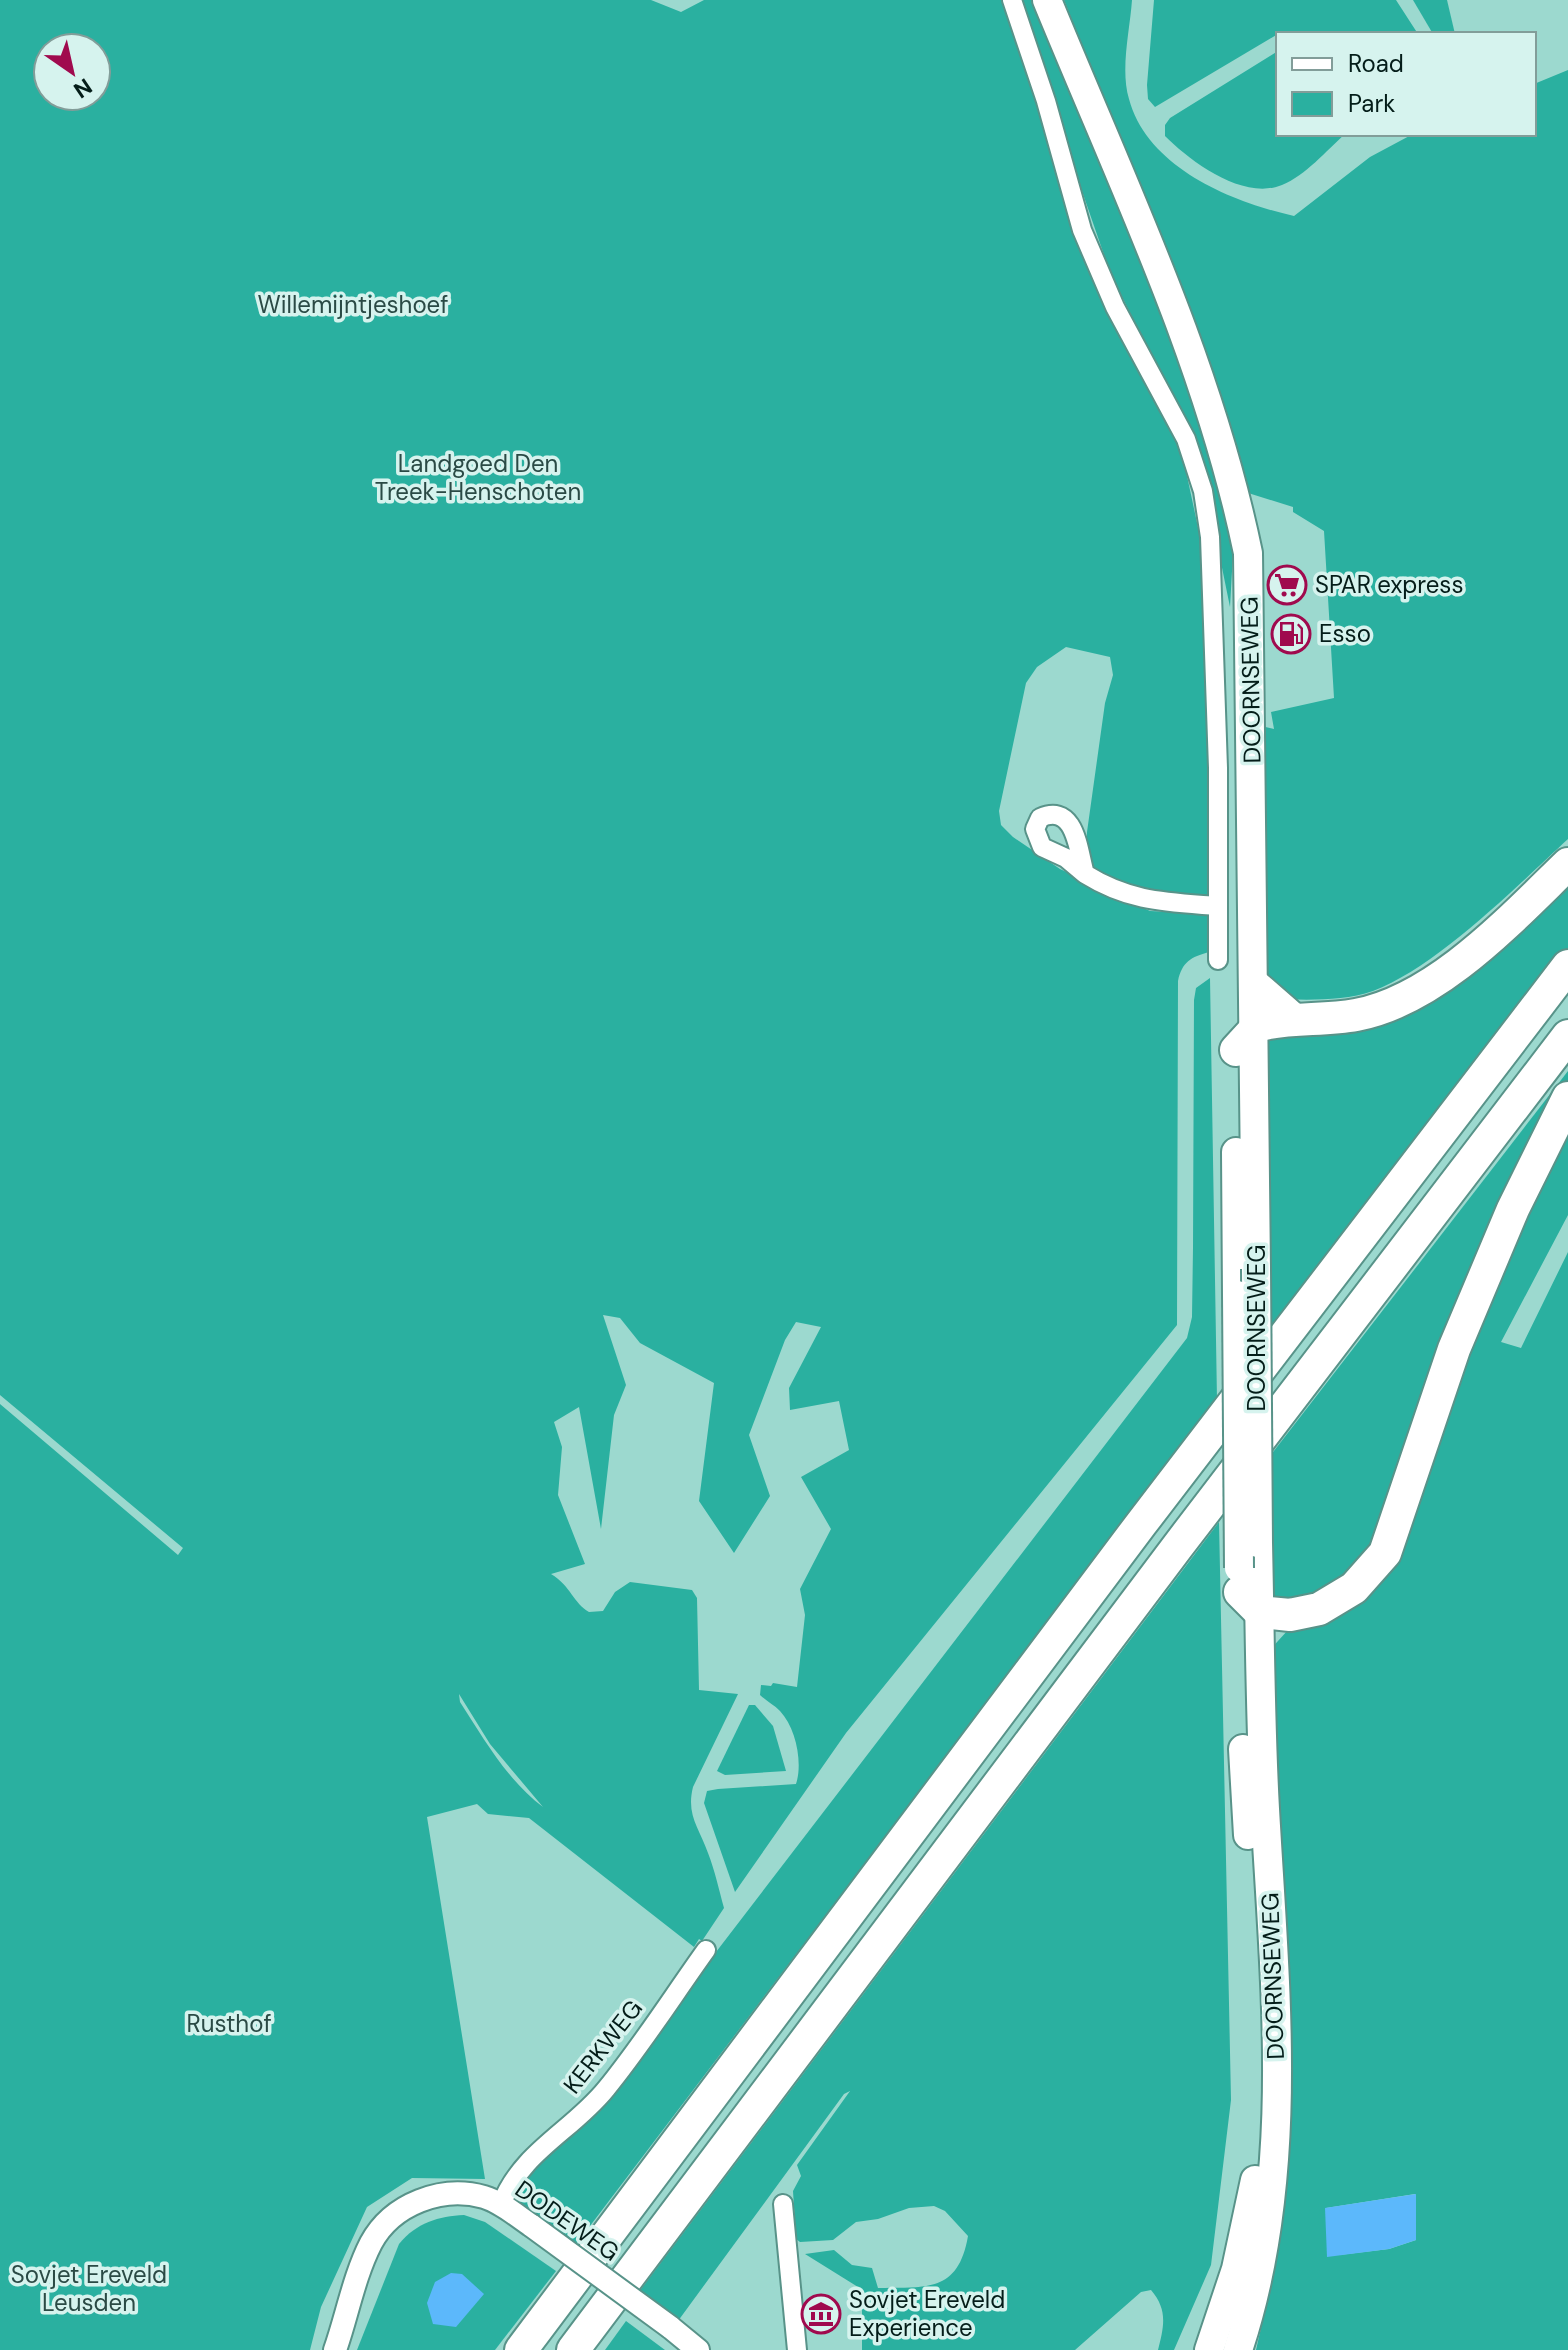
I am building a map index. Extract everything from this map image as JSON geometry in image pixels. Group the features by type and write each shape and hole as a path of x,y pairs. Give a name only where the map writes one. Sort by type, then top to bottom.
{"highway":[{"path":"1246,1038 1293,1019 1358,1015 1421,991 1495,931 1568,864"},
{"path":"521,2350 1122,1549 1568,966"},
{"path":"1255,986 1293,1019"},
{"path":"573,2350 1178,1546 1568,1036"},
{"path":"1246,1591 1290,1615 1319,1609 1354,1588 1385,1553 1454,1349 1513,1209 1568,1098"}],"main road":[{"name":"DOORNSEWEG","path":"1047,0 1176,314 1234,483 1248,553 1255,986 1246,1038 1237,1295 1246,1591 1244,1792 1266,2050 1260,2141 1251,2206 1236,2269 1209,2350"},
{"name":"DOORNSEWEG","path":"1176,314 1221,479 1236,628 1246,1038 1256,1269 1258,1543 1246,1591 1259,1710 1278,2047 1267,2227 1257,2282 1238,2350"}],"street":[{"name":"DOORNSEWEG","path":"1012,0 1046,101 1082,230 1115,307 1186,439 1203,491 1211,553 1218,768 1218,960"},
{"path":"1085,874 1138,899 1217,906"},
{"name":"KERKWEG","path":"501,2205 510,2180 533,2155 606,2090 706,1950"},
{"name":"DODEWEG","path":"335,2350 371,2243 398,2213 429,2198 449,2194 486,2197 501,2205 698,2350"},
{"path":"783,2204 797,2350"}],"green space":[{"name":"Landgoed Den Treek-Henschoten","path":"0,0 651,0 681,12 704,0 1004,0 1022,44 1046,134 1181,448 1205,560 1215,722 1208,900 1120,885 1098,874 1089,860 1087,832 1105,703 1113,675 1110,657 1066,647 1037,667 1026,683 999,811 1001,825 1013,837 1060,869 1150,911 1208,914 1209,952 1188,961 1178,981 1177,1325 846,1733 735,1892 704,1803 707,1791 796,1784 799,1766 794,1736 786,1718 760,1695 761,1685 771,1686 773,1683 797,1687 805,1615 800,1589 831,1529 801,1477 849,1450 839,1401 790,1410 789,1388 821,1327 796,1322 785,1340 749,1435 770,1496 734,1553 699,1501 714,1383 640,1343 620,1318 603,1315 626,1385 614,1415 601,1529 579,1407 554,1422 562,1447 558,1495 585,1564 551,1574 589,1612 603,1611 615,1592 630,1582 692,1590 697,1598 699,1690 738,1694 691,1797 694,1821 710,1860 724,1908 702,1941 699,1939 694,1947 529,1818 488,1814 477,1804 427,1817 485,2179 412,2178 367,2207 321,2307 310,2350 0,2350 0,1404 178,1555 183,1548 0,1395","holes":["459,1694 490,1744 543,1807 518,1784 497,1758 460,1702"]},
{"path":"1016,0 1043,0 1080,91 1215,458 1233,553 1230,607 1204,479 1187,427 1111,275"},
{"path":"1064,0 1132,0 1125,62 1126,87 1139,123 1154,144 1195,178 1219,191 1294,216 1370,157 1409,136 1536,136 1536,83 1568,70 1568,839 1449,945 1398,980 1360,995 1332,999 1262,999 1261,726 1274,729 1271,712 1334,698 1324,531 1293,512 1293,507 1245,492 1209,366 1163,243"},
{"path":"1154,0 1396,0 1417,32 1276,32 1276,35 1155,107 1148,99"},
{"path":"1413,0 1447,0 1455,32 1432,32"},
{"path":"1276,52 1276,136 1343,136 1299,175 1282,185 1267,189 1251,188 1218,176 1188,156 1165,136 1165,125 1170,118"},
{"path":"1568,875 1568,949 1265,1339 1262,1029 1342,1024"},
{"path":"1210,978 1217,1400 574,2247 517,2204 516,2190 703,1969 1187,1338 1192,1317 1194,1000 1196,988"},
{"path":"1568,1071 1568,1085 1389,1520 1342,1588 1294,1602 1274,1598 1269,1585 1267,1460"},
{"path":"1568,1130 1568,1215 1501,1342 1521,1348 1568,1252 1568,2350 1256,2350 1279,2248 1284,2186 1267,1653 1288,1630 1356,1604 1389,1572 1509,1251","holes":["1415,2194 1416,2240 1389,2249 1339,2255 1326,2208"]},
{"path":"1219,1522 1231,2100 1211,2265 1174,2350 1158,2350 1163,2318 1160,2304 1151,2290 1141,2292 1075,2350 862,2350 862,2294 858,2287 805,2254 834,2250 852,2265 872,2268 878,2288 925,2286 938,2283 957,2268 968,2236 945,2211 934,2206 909,2208 878,2219 856,2222 833,2240 800,2242 796,2239 793,2191 801,2176 797,2165 850,2091 844,2094 678,2321 638,2293"},
{"path":"749,1705 755,1705 773,1726 786,1771 725,1775 717,1771"},
{"path":"464,2215 485,2222 556,2271 495,2350 357,2350 399,2244 428,2222"},
{"path":"626,2321 665,2350 605,2350"}],"water":[{"path":"1416,2194 1416,2240 1389,2249 1327,2257 1325,2208"},
{"path":"451,2273 462,2274 484,2294 456,2327 433,2324 427,2303 435,2282"}],"place":[{"name":"SPAR express","path":"1287,585"},
{"name":"Esso","path":"1291,634"},
{"name":"Sovjet Ereveld Experience","path":"821,2314"}],"park label":[{"name":"Willemijntjeshoef","path":"353,305"},
{"name":"Rusthof","path":"229,2024"},
{"name":"Sovjet Ereveld Leusden","path":"89,2289"}]}
